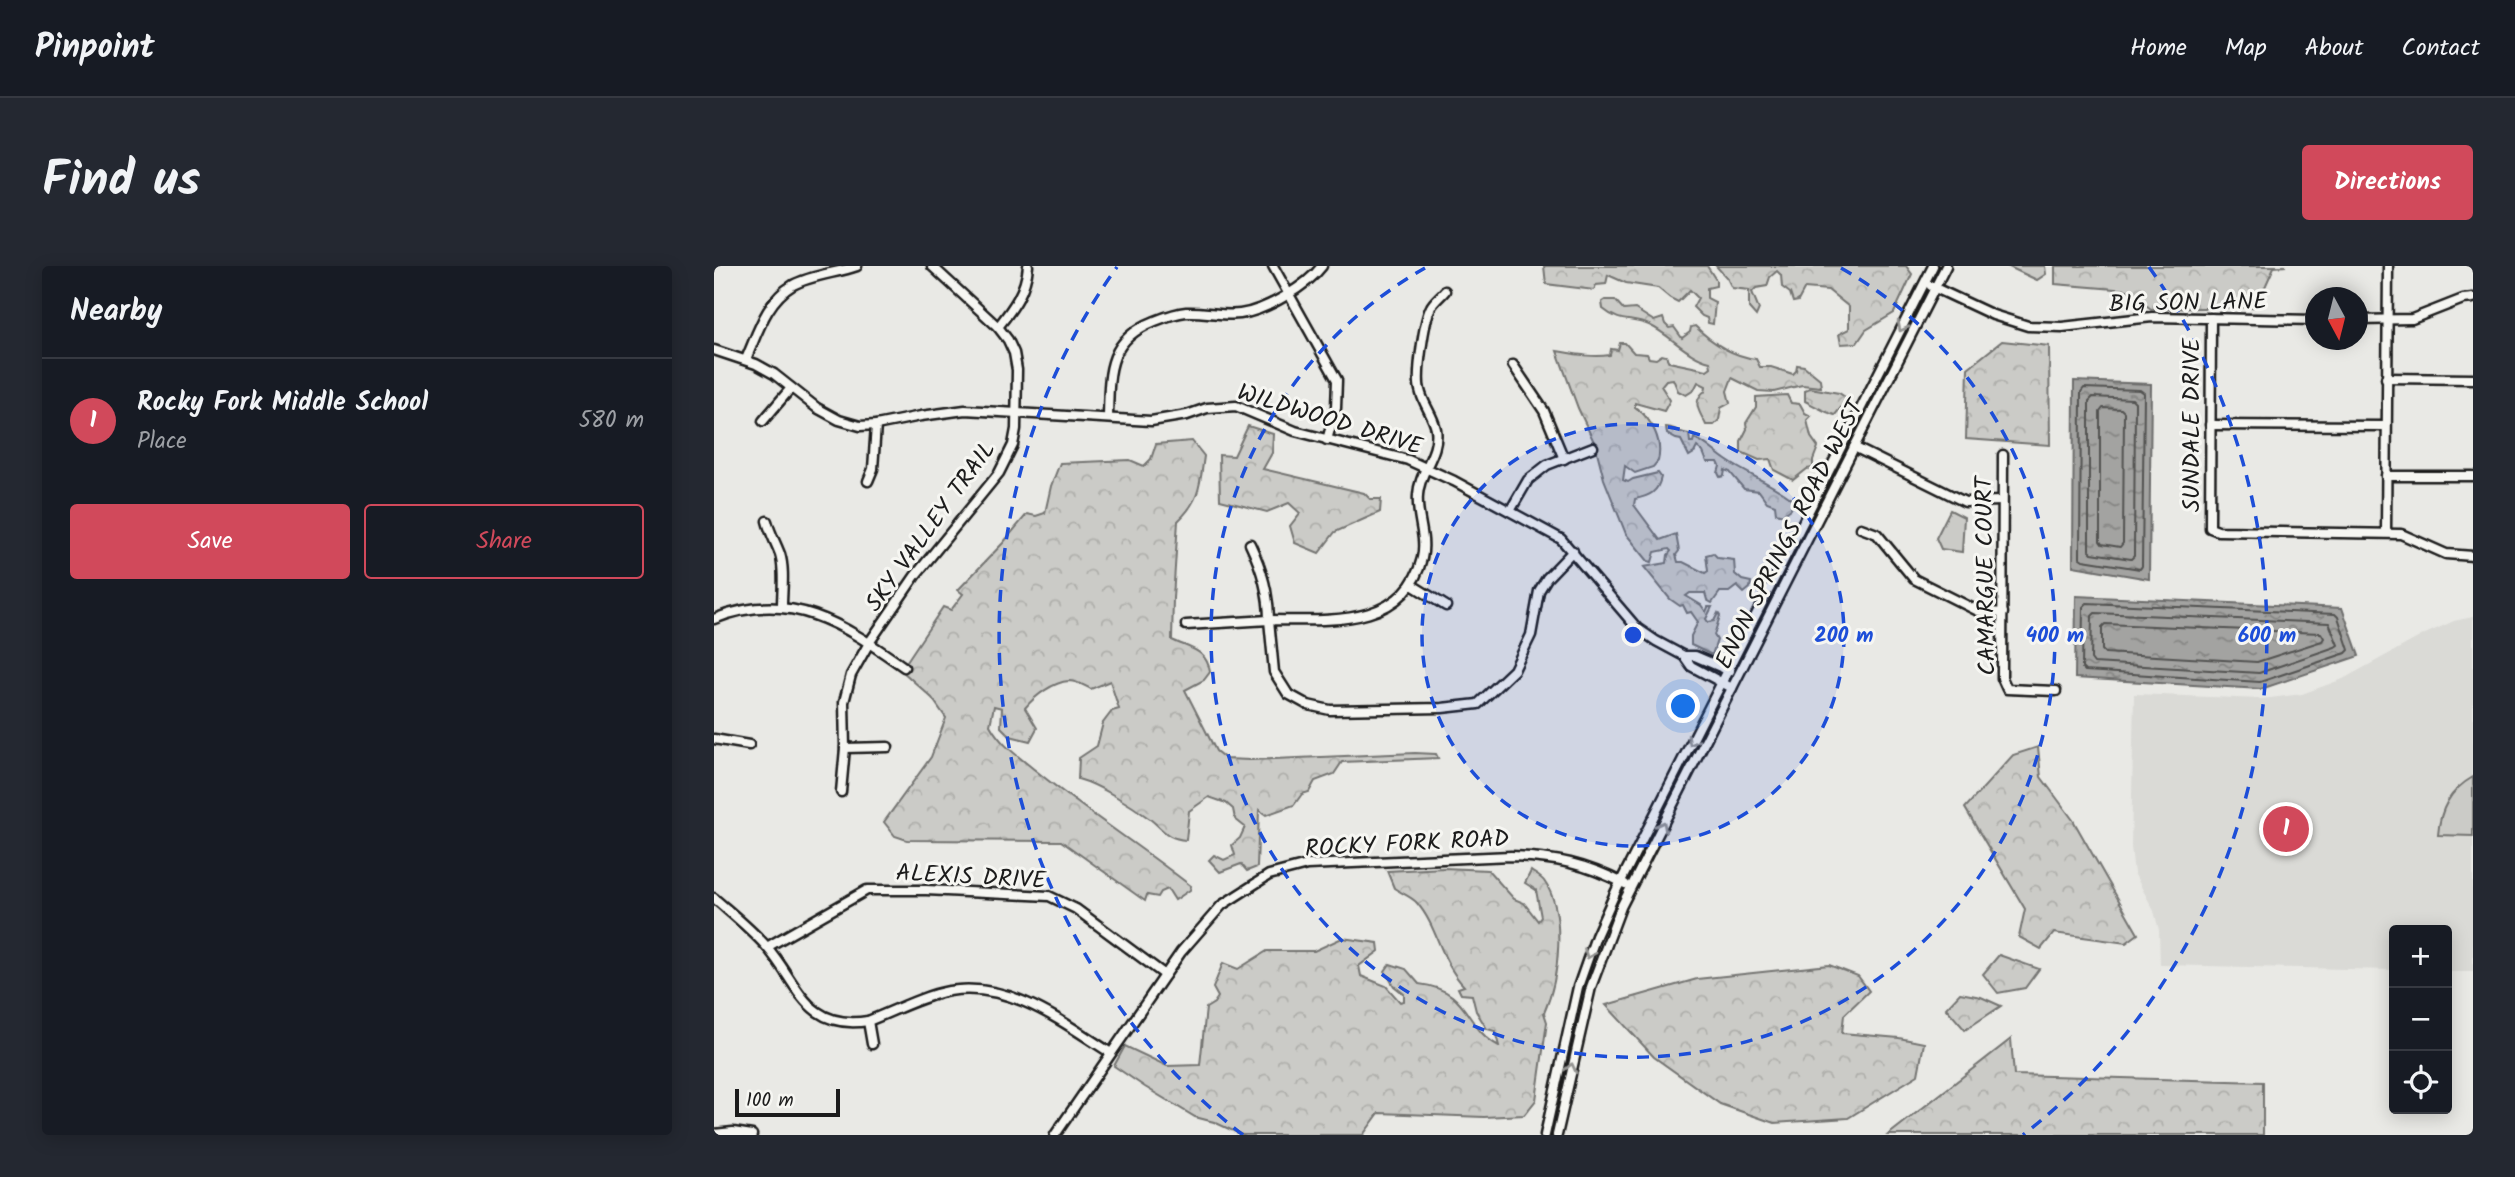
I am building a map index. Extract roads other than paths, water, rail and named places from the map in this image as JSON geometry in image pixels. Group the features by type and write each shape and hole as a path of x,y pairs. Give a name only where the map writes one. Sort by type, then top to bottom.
{"street":[{"path":"746,359 763,319 778,296 795,284 857,266"},
{"name":"SKY VALLEY TRAIL","path":"841,792 845,748 844,702 851,675 869,643 915,576 999,473 1013,445 1017,388 1014,353 998,327 932,266"},
{"path":"998,327 1024,289 1028,266"},
{"path":"1273,266 1336,380 1336,408 1327,440"},
{"path":"1108,418 1108,382 1116,352 1127,335 1170,315 1188,312 1249,312 1287,294 1322,266"},
{"path":"1545,1135 1578,987 1596,936 1620,882 1933,266"},
{"name":"ENON SPRINGS ROAD WEST","path":"1556,1135 1591,987 1606,943 1631,887 1946,266"},
{"path":"2388,266 2386,533 2400,534 2446,554 2473,556"},
{"name":"BIG SON LANE","path":"1925,283 2011,323 2028,326 2063,327 2152,317 2305,320"},
{"path":"1186,625 1359,618 1385,607 1412,584 1422,557 1423,533 1418,494 1434,453 1436,431 1432,413 1419,389 1424,328 1431,305 1445,291"},
{"path":"2368,320 2412,319 2463,299 2473,298"},
{"name":"SUNDALE DRIVE","path":"2211,318 2210,528 2386,533"},
{"name":"WILDWOOD DRIVE","path":"714,350 746,359 774,373 817,408 839,420 860,426 965,410 1151,421 1207,408 1236,406 1293,430 1395,456 1510,510 1558,536 1637,628 1684,656 1691,666 1732,688"},
{"path":"1513,365 1544,411 1564,459"},
{"path":"2386,378 2473,379"},
{"path":"764,421 791,388"},
{"path":"868,481 873,469 876,425"},
{"path":"2210,425 2386,426"},
{"path":"1510,510 1528,480 1547,466 1593,447"},
{"path":"1854,447 1965,502 2002,501"},
{"name":"CAMARGUE COURT","path":"2003,455 2002,678 2007,689 2056,691"},
{"path":"2386,476 2473,476"},
{"path":"767,521 780,554 783,575 782,606"},
{"path":"1861,528 1877,534 1914,579 1978,611 2003,613"},
{"path":"1250,544 1260,564 1269,597 1273,672 1288,694 1308,705 1330,710 1442,708 1478,704 1508,678 1518,665 1531,635 1539,591 1547,578 1573,551"},
{"path":"1412,584 1446,606"},
{"path":"714,619 742,611 782,606 812,613 836,623 904,667"},
{"name":"WILDWOOD DRIVE","path":"1684,656 1695,656 1738,676"},
{"path":"714,738 749,745"},
{"path":"845,748 888,747"},
{"name":"ROCKY FORK ROAD","path":"1055,1135 1181,952 1222,905 1269,875 1307,865 1543,857 1572,862 1631,887"},
{"name":"ALEXIS DRIVE","path":"767,947 867,890 1049,896 1076,909 1165,975"},
{"path":"714,898 767,947 789,982 809,1006 838,1020 856,1023 868,1021 947,991 991,991 1010,995 1054,1017 1111,1053"},
{"path":"868,1021 872,1044"},
{"path":"714,1134 733,1132 752,1135"}],"water":[{"path":"2074,381 2151,384 2149,579 2073,566"},
{"path":"2076,596 2342,608 2359,656 2261,689 2075,678"}],"place":[{"name":"Rocky Fork Middle School","path":"2286,829"}]}
